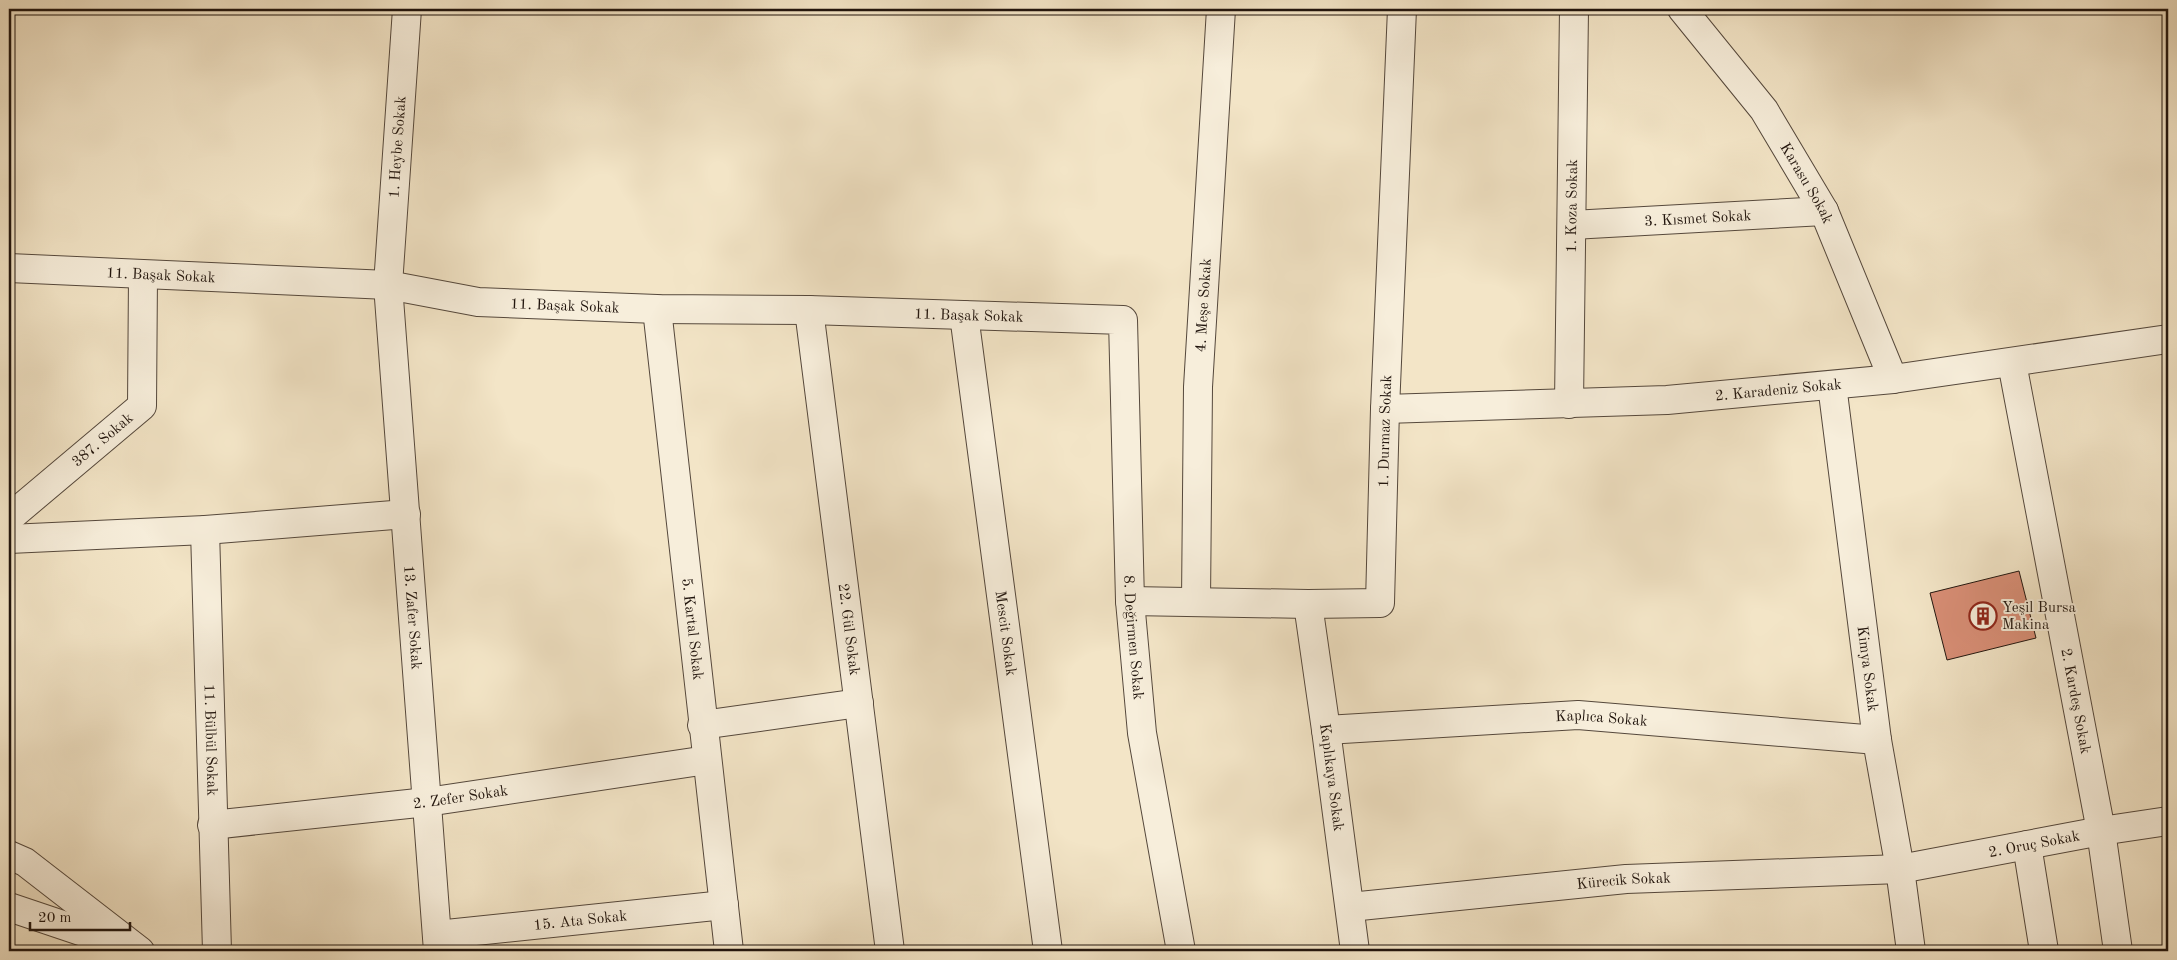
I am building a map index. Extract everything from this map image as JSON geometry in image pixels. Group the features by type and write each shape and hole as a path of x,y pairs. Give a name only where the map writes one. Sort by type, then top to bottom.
{"street":[{"name":"1. Heybe Sokak","path":"388,284 407,9"},
{"name":"4. Meşe Sokak","path":"1196,601 1198,387 1221,9"},
{"name":"1. Durmaz Sokak","path":"1130,601 1308,604 1380,603 1385,409 1402,9"},
{"name":"1. Koza Sokak","path":"1569,404 1574,9"},
{"name":"Karasu Sokak","path":"1682,9 1764,110 1824,211 1893,379"},
{"name":"3. Kısmet Sokak","path":"1572,225 1824,211"},
{"name":"11. Başak Sokak","path":"9,268 143,276 388,284 478,302 657,309 809,310 1123,320"},
{"name":"387. Sokak","path":"9,518 142,406 143,276"},
{"name":"13. Zafer Sokak","path":"388,284 438,943"},
{"name":"5. Kartal Sokak","path":"657,309 702,726 729,951"},
{"name":"22. Gül Sokak","path":"809,310 890,951"},
{"name":"Mescit Sokak","path":"964,315 1048,951"},
{"name":"8. Değirmen Sokak","path":"1123,320 1130,601 1142,733 1181,951"},
{"name":"2. Karadeniz Sokak","path":"1385,409 1667,400 1893,379 2168,339"},
{"name":"2. Kardeş Sokak","path":"2012,363 2101,831 2118,951"},
{"name":"Kimya Sokak","path":"1832,385 1877,740 1900,870 1911,951"},
{"path":"9,539 205,530 406,514"},
{"name":"11. Bülbül Sokak","path":"205,530 217,951"},
{"name":"Kaplıkaya Sokak","path":"1308,604 1355,951"},
{"path":"702,726 859,703"},
{"name":"Kaplıca Sokak","path":"1326,730 1578,715 1877,740"},
{"name":"2. Zefer Sokak","path":"212,825 427,802 707,760"},
{"name":"2. Oruç Sokak","path":"1900,870 2101,831 2168,821"},
{"path":"9,835 17,859 139,951"},
{"path":"2027,845 2044,951"},
{"name":"Kürecik Sokak","path":"1350,907 1626,879 1900,870"},
{"name":"15. Ata Sokak","path":"438,943 724,905"},
{"path":"9,907 139,951"}],"building":[{"name":"Yeşil Bursa Makina","path":"2019,571 2036,638 1947,660 1930,593"}],"place":[{"name":"Yeşil Bursa Makina","path":"1983,616"}]}
